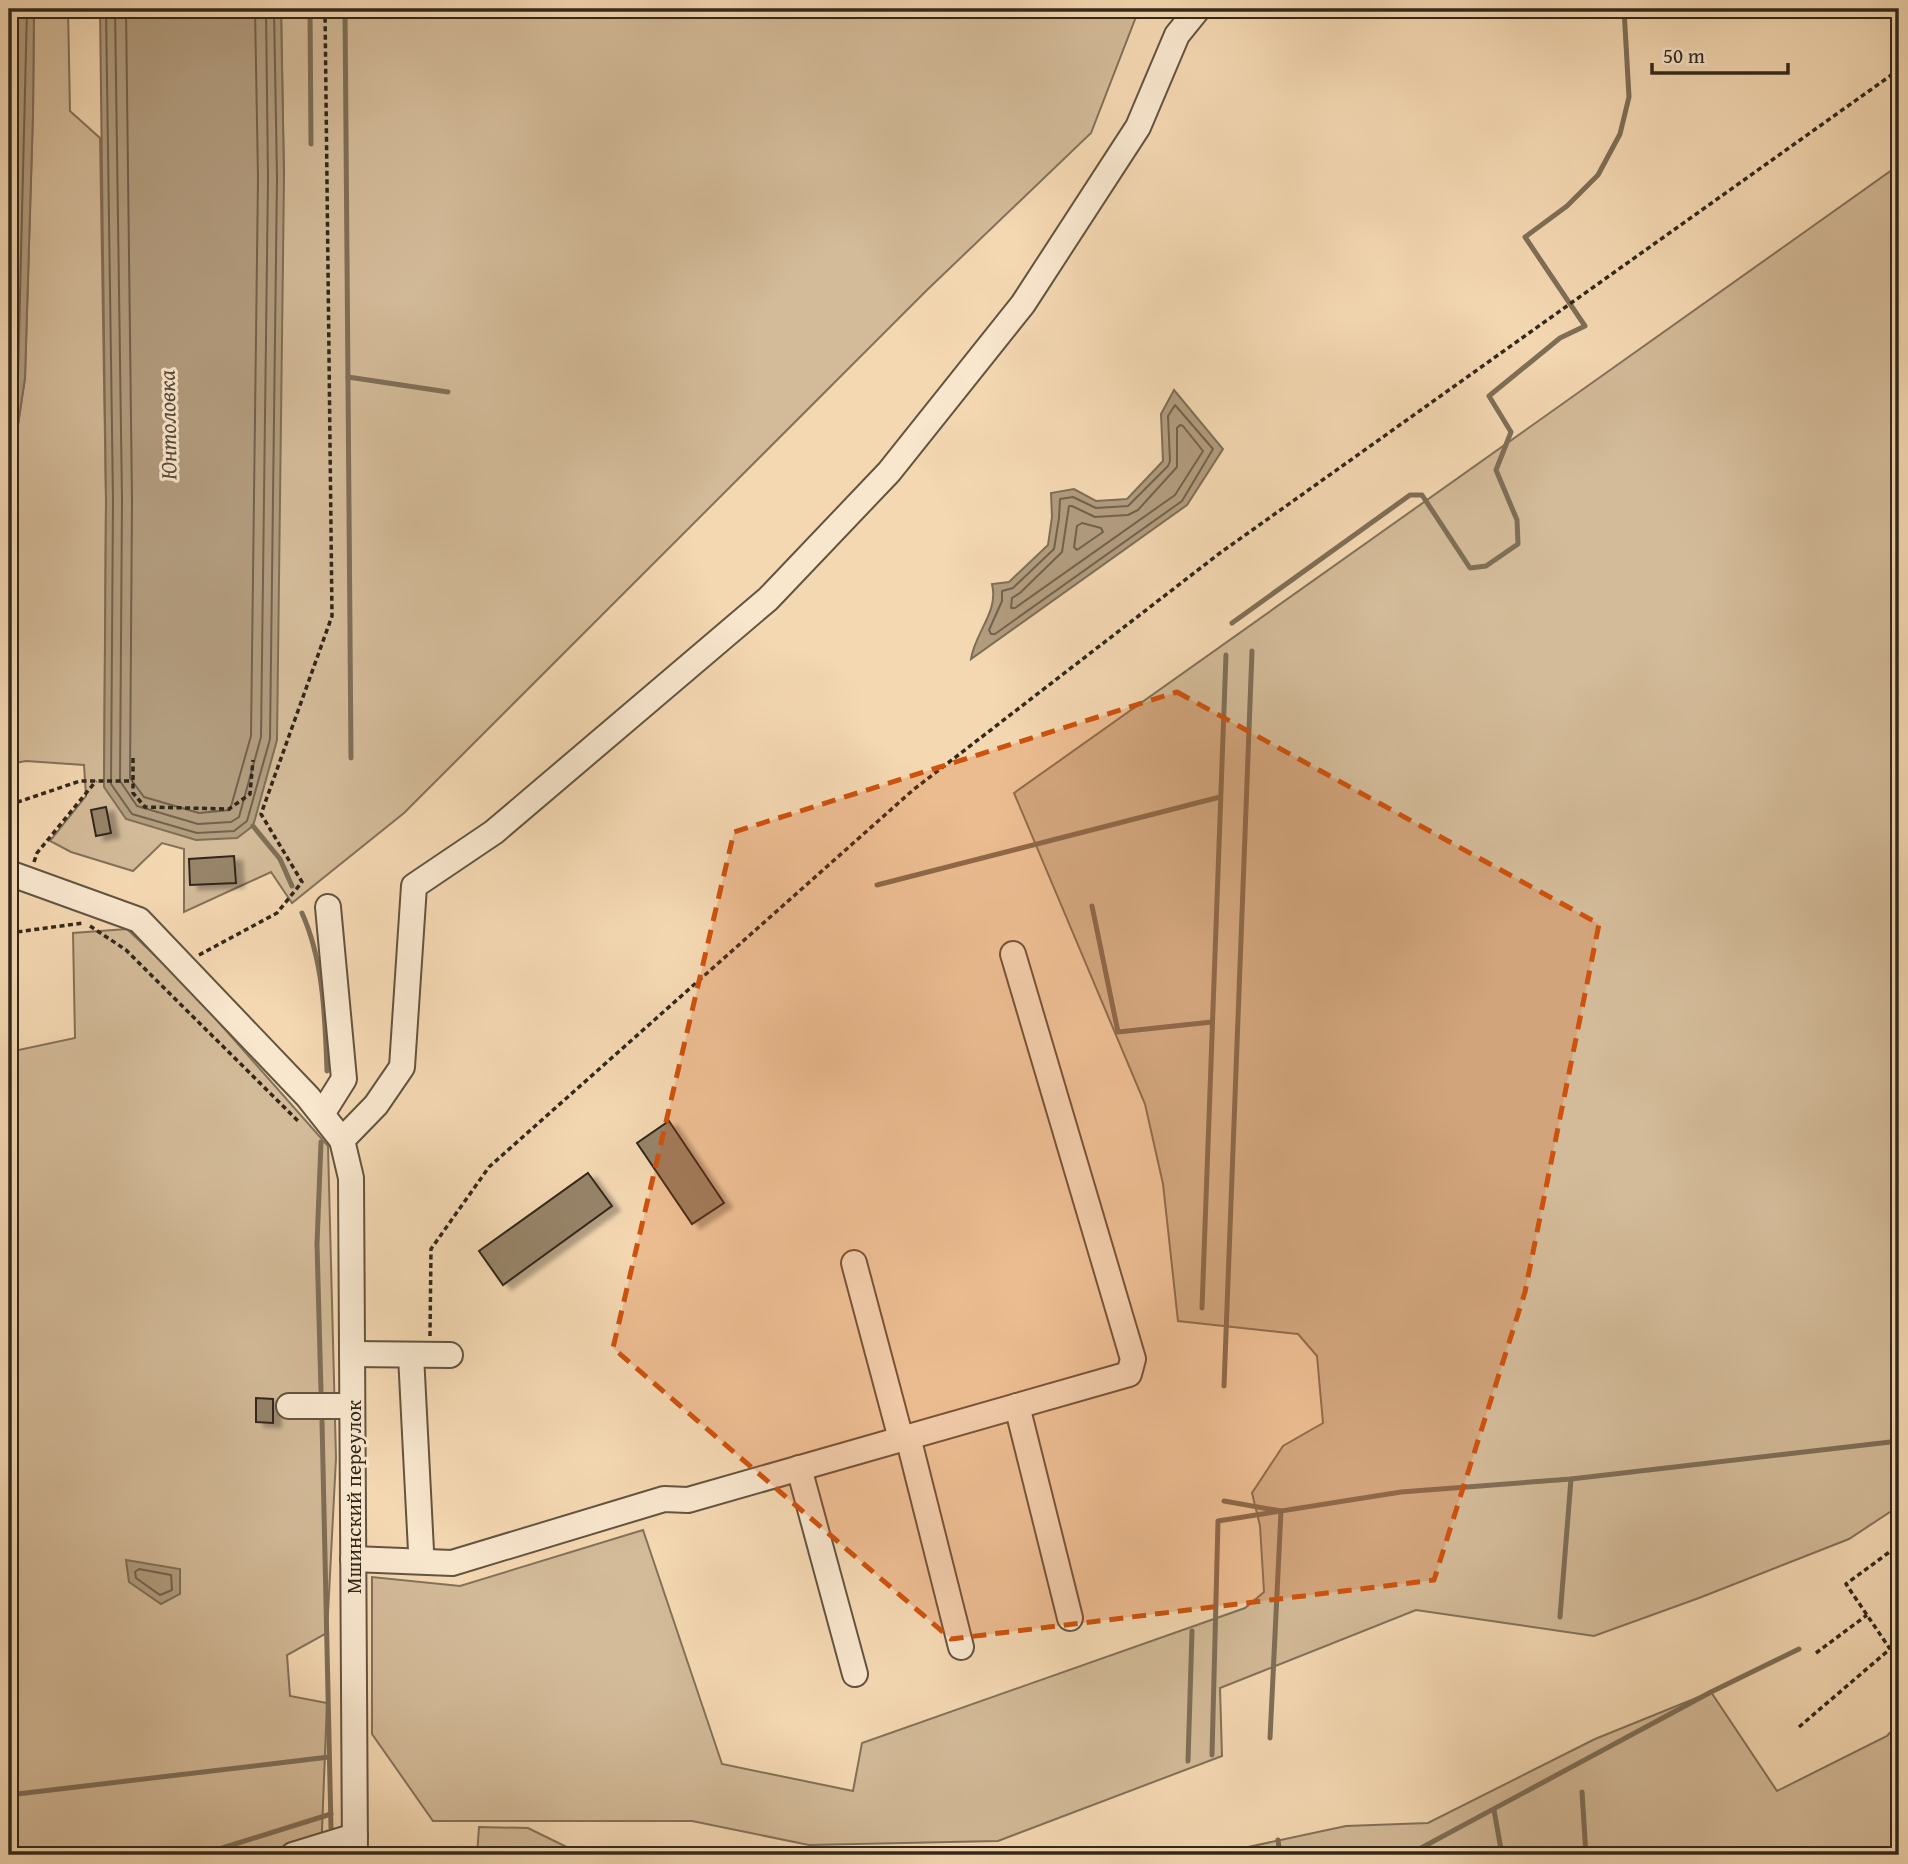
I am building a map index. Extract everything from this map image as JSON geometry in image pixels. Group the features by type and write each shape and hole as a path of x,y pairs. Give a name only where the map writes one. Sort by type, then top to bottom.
{"street":[{"path":"20,872 139,920 224,1007 311,1119 342,1140 376,1105 402,1068 414,886 494,832 768,599 890,472 1023,304 1139,127 1177,36 1198,9"},
{"path":"311,1119 344,1079 328,907"},
{"path":"353,1559 452,1563 664,1499 688,1500 1129,1374 1133,1359 1013,954"},
{"name":"Мшинский переулок","path":"342,1140 351,1178 355,1846"},
{"path":"854,1263 905,1438 961,1647"},
{"path":"352,1353 431,1355 421,1552"},
{"path":"289,1406 352,1406"},
{"path":"1017,1406 1070,1618"},
{"path":"799,1468 855,1674"},
{"path":"293,1855 355,1846"}],"path":[{"path":"191,960 277,913 302,883 261,814 332,616 325,9"},
{"path":"431,1355 431,1249 489,1167 912,790 1220,553 1879,84 1899,66"},
{"path":"133,758 133,793 145,807 229,809 250,794 253,760"},
{"path":"9,805 80,781 133,780"},
{"path":"20,872 96,781"},
{"path":"9,933 84,922 126,950 311,1119"},
{"path":"1799,1727 1890,1649 1846,1584 1899,1545"},
{"path":"1816,1653 1867,1615"}],"highlighted area":[{"path":"1177,692 1599,924 1525,1292 1434,1580 951,1639 613,1348 734,832"}],"shaded area":[{"path":"34,9 68,9 70,111 100,138 106,500 104,786 284,178 281,9 1139,9 1091,133 927,290 404,813 292,903 271,872 184,912 184,849 162,843 133,871 71,852 50,841 86,796 84,765 26,761 9,764 9,458 13,458 25,378"},
{"path":"1899,165 1899,1506 1849,1539 1594,1636 1416,1610 1220,1688 1222,1756 998,1841 809,1845 692,1821 433,1821 372,1734 372,1577 460,1586 643,1530 722,1764 853,1791 862,1743 1245,1608 1264,1592 1260,1526 1252,1493 1283,1446 1323,1423 1317,1356 1298,1334 1178,1321 1163,1184 1145,1104 1014,793"},
{"path":"127,929 184,983 328,1146 336,1458 327,1633 287,1655 290,1696 327,1703 321,1855 9,1855 9,1052 75,1038 73,933"},
{"path":"1711,1692 1777,1791 1887,1736 1899,1723 1899,1855 1211,1855 1346,1826 1428,1823 1595,1739"},
{"path":"479,1827 528,1828 583,1855 477,1855"}],"water":[{"path":"11,9 34,9 25,378 13,458 9,458 9,104"},
{"name":"Юнтоловка","path":"100,9 281,9 284,178 277,740 253,826 237,838 196,840 126,819 104,787 106,500"},
{"path":"1174,390 1223,449 1187,505 971,659 992,604 992,584 1009,582 1048,545 1052,517 1051,493 1074,489 1096,501 1127,499 1163,461 1161,414"},
{"path":"126,1560 180,1569 180,1594 161,1604 129,1582"}],"building":[{"path":"106,807 111,833 96,836 91,810"},
{"path":"234,856 236,883 190,885 189,859"},
{"path":"669,1121 724,1203 692,1224 637,1143"},
{"path":"588,1173 612,1206 503,1285 479,1251"},
{"path":"256,1398 273,1399 273,1423 256,1422"}],"waterway":[{"path":"310,9 311,144"},
{"path":"345,9 351,758"},
{"path":"1232,623 1410,495 1422,495 1470,568 1486,566 1518,544 1517,520 1496,470 1511,432 1489,396 1560,338 1585,326 1525,237 1567,206 1598,175 1620,134 1629,97 1624,9"},
{"path":"1893,154 1899,181"},
{"path":"348,377 448,392"},
{"path":"1224,1386 1252,651"},
{"path":"1202,1308 1226,655"},
{"path":"877,885 1220,797"},
{"path":"253,826 280,859 292,886"},
{"path":"1092,906 1118,1032 1212,1022"},
{"path":"302,913 319,971 327,1071"},
{"path":"321,1142 317,1244 321,1391"},
{"path":"322,1421 331,1828"},
{"path":"1212,1755 1218,1521 1401,1492 1571,1479 1899,1441"},
{"path":"1560,1617 1571,1479"},
{"path":"1224,1501 1281,1511 1270,1738"},
{"path":"1188,1761 1192,1631"},
{"path":"1408,1855 1711,1692 1799,1649"},
{"path":"9,1795 329,1757"},
{"path":"1582,1792 1586,1855"},
{"path":"1494,1810 1502,1855"},
{"path":"200,1855 331,1814"},
{"path":"1278,1840 1280,1855"}]}
